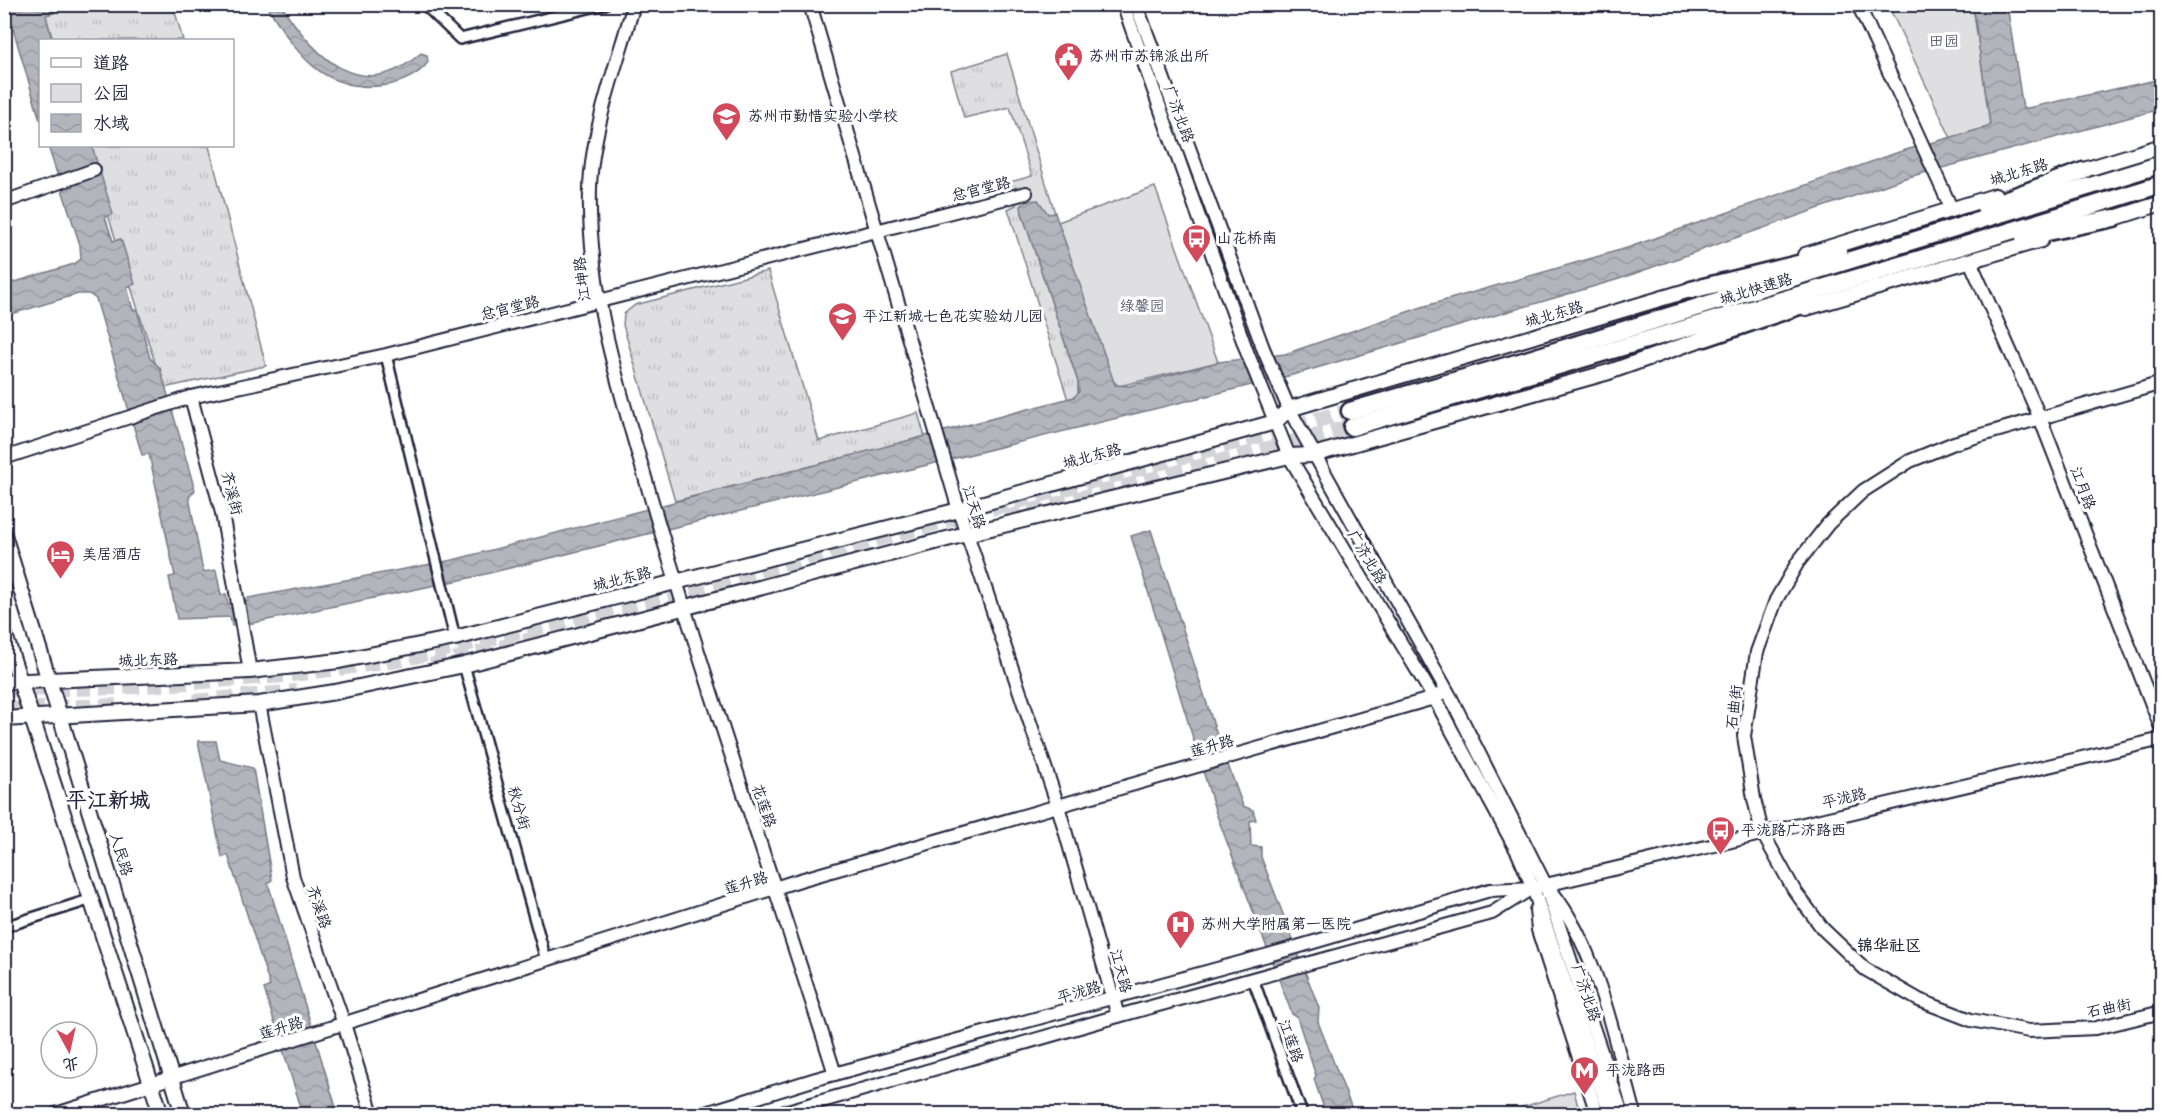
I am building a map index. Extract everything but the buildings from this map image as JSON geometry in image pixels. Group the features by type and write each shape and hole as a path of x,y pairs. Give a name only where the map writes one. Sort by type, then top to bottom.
{"highway":[{"name":"城北快速路","path":"2162,164 1523,361 1351,419 1917,260 2162,184"},
{"path":"1691,290 1817,258 1910,242 1950,219 2083,171"},
{"path":"1705,338 1834,295 1917,260 2114,218"}],"main road":[{"name":"城北东路","path":"4,682 250,671 339,661 455,638 959,510 1275,422 1289,409 1691,290 2162,146"},
{"path":"4,719 259,704 335,692 464,664 966,534 1289,456 1313,454 1609,372 1705,338 2081,230 2162,203"},
{"name":"人民路","path":"4,535 62,715 183,1114"},
{"path":"4,632 161,1114"}],"street":[{"path":"424,4 460,39 605,4"},
{"name":"江坤路","path":"634,4 594,147 590,188 599,300 666,548"},
{"name":"江天路","path":"810,4 966,534 1058,806 1118,1016"},
{"name":"广济北路","path":"1123,4 1247,352 1289,456 1434,698 1518,853 1539,886"},
{"name":"广济北路","path":"1136,4 1263,348 1289,409 1446,690 1539,886 1600,1065 1622,1114"},
{"path":"1858,4 1952,210"},
{"path":"4,202 94,170"},
{"name":"总官堂路","path":"4,459 191,397 386,355 1026,193"},
{"name":"江月路","path":"1970,261 2040,418 2162,730"},
{"path":"386,355 455,638"},
{"name":"石曲街","path":"2162,383 1954,443 1910,461 1863,491 1828,524 1798,562 1776,600 1757,652 1744,736 1762,832 1794,890 1823,929 1864,969 1919,1000 1971,1020 2029,1031 2096,1028 2162,1012"},
{"name":"齐溪街","path":"191,397 222,513 250,671"},
{"name":"花莲路","path":"666,548 682,608 777,890 835,1074"},
{"name":"秋分街","path":"464,664 546,960"},
{"name":"莲升路","path":"56,1114 777,890 800,880 1434,698 1446,690"},
{"name":"齐溪路","path":"259,704 293,877 344,1024 372,1114"},
{"name":"平泷路","path":"703,1114 835,1074 1113,998 1491,890 1539,886 2162,739"},
{"path":"1539,886 1538,930 1597,1114"},
{"path":"1539,886 1570,915 1590,965 1635,1114"},
{"name":"平泷路","path":"777,1114 1118,1016 1492,913 1539,886"},
{"path":"4,927 92,899"},
{"name":"江莲路","path":"1253,979 1302,1114"},
{"name":"广济北路","path":"1600,1065 1610,1114"}],"green space":[{"path":"42,5 173,5 183,39 53,39"},
{"name":"田园","path":"1888,5 1973,5 1990,124 1988,127 1951,138"},
{"path":"1007,54 1055,213 1048,215 1038,200 1022,213 1078,382 1078,395 1068,400 1008,209 1016,205 1010,182 1032,176 1010,107 964,118 951,71"},
{"path":"86,147 209,147 266,366 163,388"},
{"name":"绿馨园","path":"1155,187 1218,362 1119,386 1111,379 1058,222"},
{"path":"768,271 819,441 918,413 925,437 675,501 623,325 624,314 635,305"},
{"path":"1574,1091 1580,1114 1500,1114"}],"water":[{"path":"6,5 52,5 54,13 46,15 52,39 39,39 39,117"},
{"path":"267,5 281,5 294,24 324,57 341,68 359,75 379,75 399,68 421,53 427,55 428,62 416,74 394,84 366,86 346,84 314,67 301,54 289,40"},
{"path":"1973,5 2007,5 2023,109 2161,79 2161,109 1905,178 1619,279 1296,374 465,579 232,626 230,617 177,619 169,577 175,576 149,454 142,455 96,299 89,294 78,294 5,316 5,285 74,264 81,259 80,245 48,147 92,147 113,214 105,217 113,241 121,239 135,284 127,287 133,310 137,310 150,358 160,368 195,490 189,497 203,572 216,570 221,595 226,594 228,604 248,601 248,598 453,560 1074,397 1079,392 1078,382 1022,213 1021,206 1027,201 1038,200 1048,214 1055,213 1115,385 1129,386 1218,362 1285,354 1422,307 1627,248 1902,151 1988,127 1990,124"},
{"path":"1151,530 1217,735 1243,806 1253,810 1256,820 1250,821 1251,846 1261,847 1261,857 1319,1008 1318,1022 1354,1114 1326,1114 1297,1017 1292,1014 1216,813 1131,536"},
{"path":"198,741 216,741 220,760 253,768 272,880 268,883 338,1114 303,1114 264,989 270,986 228,855 222,857"}],"tunnel":[{"path":"4,689 118,687 285,675 397,660 632,605 1350,411"},
{"path":"1006,518 1352,427"},
{"path":"431,666 540,638"},
{"path":"194,702 297,692"},
{"path":"4,709 124,706"}],"place":[{"name":"苏州市苏锦派出所","path":"1068,82"},
{"name":"苏州市勤惜实验小学校","path":"727,142"},
{"name":"山花桥南","path":"1196,264"},
{"name":"平江新城七色花实验幼儿园","path":"842,342"},
{"name":"美居酒店","path":"61,580"},
{"name":"平泷路广济路西","path":"1720,856"},
{"name":"苏州大学附属第一医院","path":"1180,950"},
{"name":"平泷路西","path":"1585,1096"}],"district":[{"name":"平江新城","path":"108,800"},
{"name":"锦华社区","path":"1889,945"}]}
